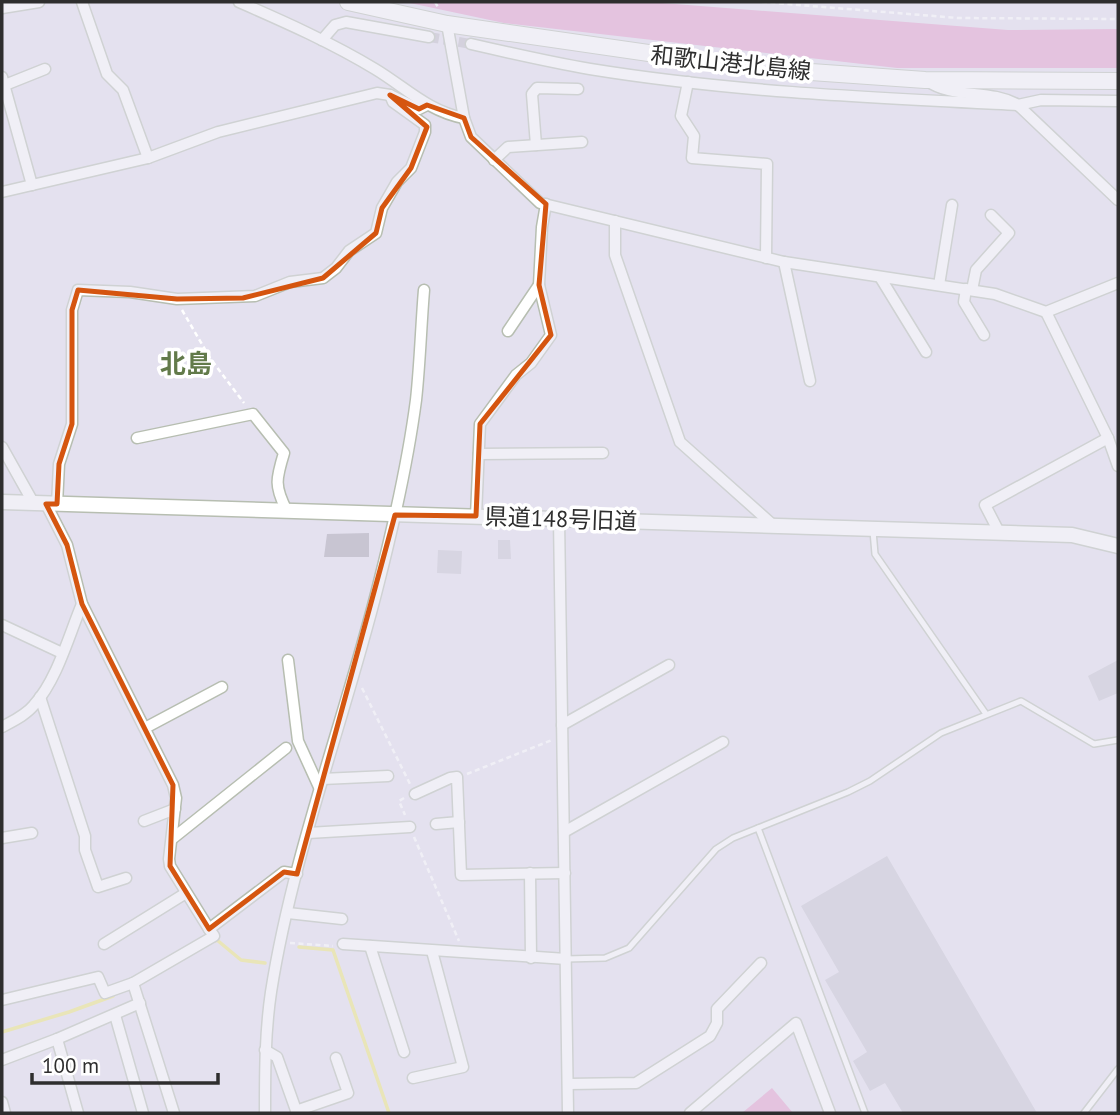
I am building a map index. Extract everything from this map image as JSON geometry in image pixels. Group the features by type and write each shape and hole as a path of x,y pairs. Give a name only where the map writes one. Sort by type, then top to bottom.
{"main road":[{"name":"和歌山港北島線","path":"348,2 447,24 704,61 811,72 925,79 1118,81"}],"street":[{"path":"2,8 39,2"},
{"path":"82,2 107,74 122,90 148,158"},
{"path":"239,2 322,40 376,70 446,115 464,118"},
{"path":"322,40 335,25 346,22 429,37"},
{"path":"447,24 464,118 471,137 540,203 784,262 995,294 1046,312 1118,283"},
{"path":"471,44 589,69 688,82 849,97 1018,105 1041,100 1118,101"},
{"path":"32,185 3,81 45,69"},
{"path":"925,79 938,89 1004,97 1018,105 1118,200"},
{"path":"688,82 681,116 694,136 692,158 767,164 766,258"},
{"path":"536,145 532,94 537,88 578,89"},
{"path":"2,192 148,158 218,132 377,93 419,109 427,105"},
{"path":"46,504 72,424 72,310 78,290 130,292 177,299 255,296 290,282 323,278 336,268 349,251 376,233 382,208 397,182 411,168 425,132 425,125 393,102 390,96"},
{"path":"494,160 508,147 582,142"},
{"path":"476,516 480,424 516,375 531,363 551,335 539,285 542,227 547,204"},
{"path":"939,285 952,205"},
{"path":"984,335 964,302 976,270 1009,233 991,215"},
{"path":"615,221 615,256 680,442 773,525"},
{"path":"784,262 810,381"},
{"path":"880,277 926,352"},
{"path":"508,331 539,285"},
{"path":"265,1113 265,1049 271,992 320,783 379,585 396,515 416,401 424,289"},
{"path":"1046,312 1108,438 1118,466"},
{"path":"137,438 253,414 284,453 276,483 277,492 287,511"},
{"path":"999,532 985,505 1108,438"},
{"path":"2,447 46,504 67,545 82,604 173,785 176,797 170,866 214,936 134,986 105,993 98,977 2,1000"},
{"path":"479,454 603,453"},
{"name":"県道148号旧道","path":"2,502 999,532 1072,535 1118,546"},
{"path":"559,519 568,1113"},
{"path":"2,727 26,713 40,697 82,604"},
{"path":"2,625 62,653"},
{"path":"288,660 298,741 320,783"},
{"path":"562,730 669,665"},
{"path":"145,728 222,687"},
{"path":"40,697 85,836 85,850 98,887 126,878"},
{"path":"564,832 723,742"},
{"path":"172,839 286,748"},
{"path":"320,783 388,776"},
{"path":"415,794 457,777 461,875 565,873"},
{"path":"144,821 175,809"},
{"path":"436,824 459,822"},
{"path":"308,833 410,827"},
{"path":"2,838 32,832"},
{"path":"209,929 284,872 297,874"},
{"path":"530,873 531,958"},
{"path":"104,944 186,893"},
{"path":"288,913 342,919"},
{"path":"343,944 566,960"},
{"path":"370,946 404,1052"},
{"path":"413,1078 463,1067 432,951"},
{"path":"568,1084 636,1083 710,1036 717,1023 716,1009 761,963"},
{"path":"134,986 174,1113"},
{"path":"2,1060 140,1003"},
{"path":"115,1015 142,1113"},
{"path":"690,1113 796,1023 830,1113"},
{"path":"57,1039 78,1113"},
{"path":"265,1049 277,1057 296,1112 348,1093 336,1058"},
{"path":"2,1102 5,1113"}],"lane":[{"path":"873,528 875,554 986,714"},
{"path":"566,960 605,958 629,948 716,849 733,838 859,787 941,733 986,714 1021,701 1094,744 1118,740"},
{"path":"758,828 865,1113"},
{"path":"1084,1113 1118,1069"}],"path":[{"path":"762,2 958,18 1118,19"},
{"path":"177,299 195,336 253,414"},
{"path":"354,670 415,794 399,800 464,953"},
{"path":"457,777 562,730"},
{"path":"281,942 336,946 343,944"}],"highlighted area":[{"path":"390,95 419,109 427,105 464,118 471,137 546,204 539,285 551,335 480,424 476,516 395,515 297,874 284,872 209,929 170,866 173,785 82,604 67,545 46,504 57,504 59,464 72,424 72,310 78,290 177,299 243,298 323,278 376,233 382,208 411,168 427,127"}],"shaded area":[{"path":"405,2 650,2 1008,30 1118,29 1118,68 897,68 504,23"},
{"path":"772,1088 793,1113 742,1113"}],"building":[{"path":"369,533 369,557 324,557 327,534"},
{"path":"498,540 510,540 511,559 498,559"},
{"path":"438,550 462,551 461,574 437,573"},
{"path":"1118,660 1118,693 1099,701 1088,676"},
{"path":"887,856 1037,1113 903,1113 885,1083 870,1091 853,1061 867,1052 825,980 839,972 801,906"}],"waterway":[{"path":"215,941 241,960 265,963"},
{"path":"299,947 333,950 389,1113"},
{"path":"2,1032 113,996"}],"tunnel":[{"path":"429,37 471,44"}],"district":[{"name":"北島","path":"186,364"}]}
